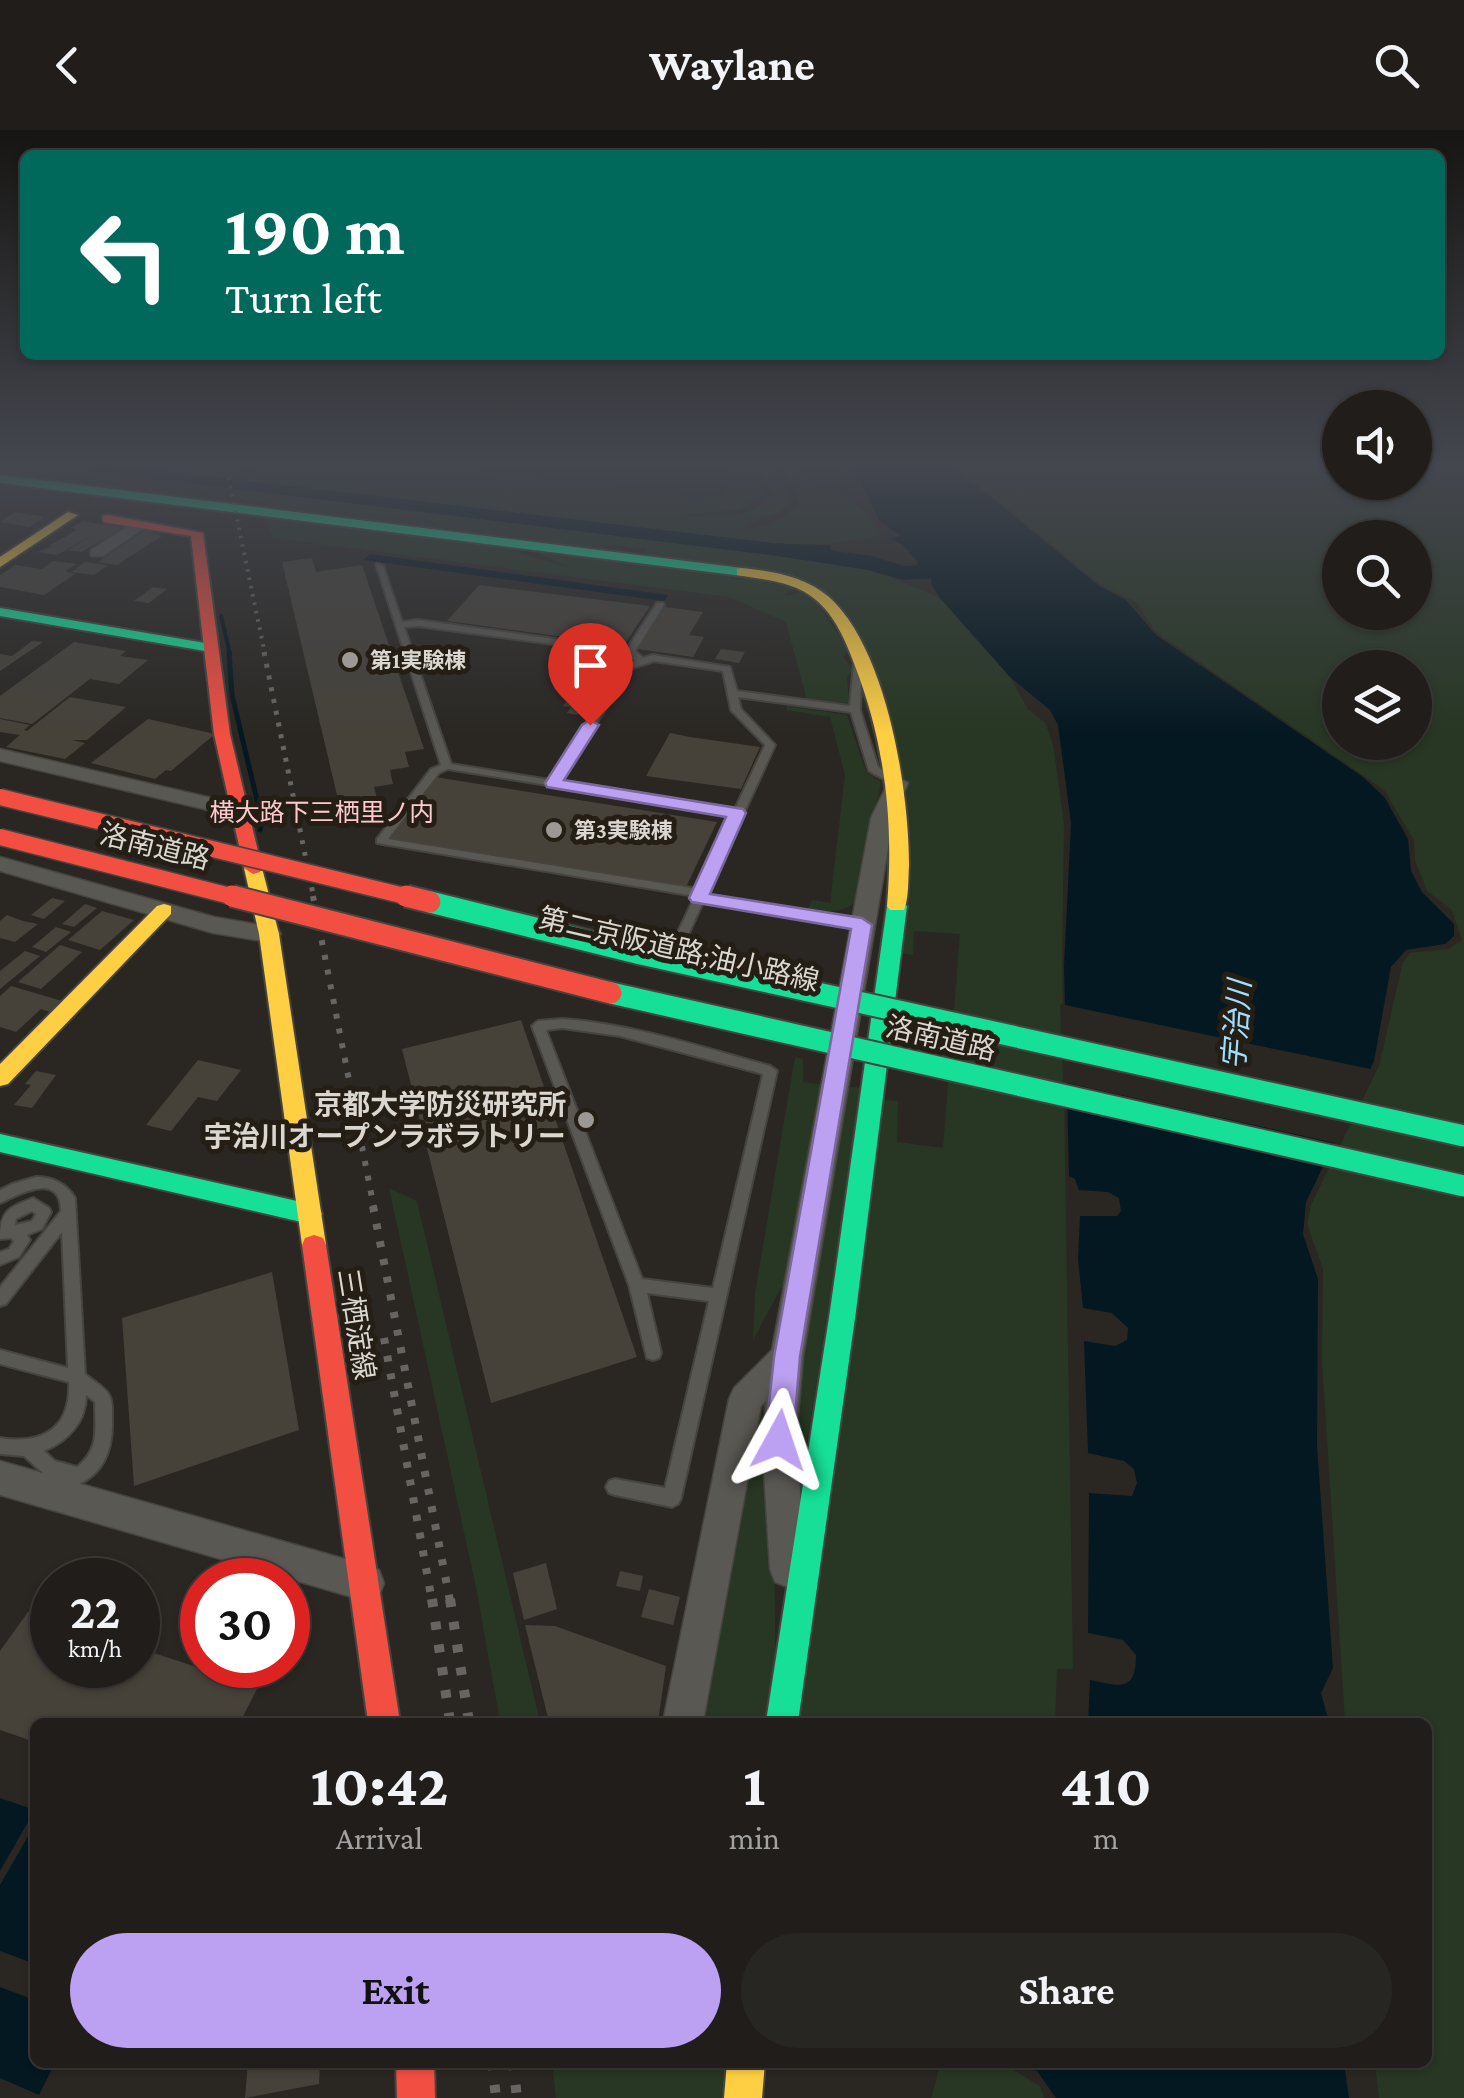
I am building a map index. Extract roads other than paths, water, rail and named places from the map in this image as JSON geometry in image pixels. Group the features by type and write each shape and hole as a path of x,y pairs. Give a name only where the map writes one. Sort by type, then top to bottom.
{"main road":[{"name":"三栖淀線","path":"199,553 238,812 269,934 383,1718"},
{"path":"581,553 773,577 805,588 828,603 882,714 898,783 902,827 897,917 888,958 853,1260 783,1718"},
{"path":"0,612 211,648"},
{"name":"洛南道路","path":"0,776 349,858"},
{"name":"第二京阪道路;油小路線","path":"0,797 641,954 1464,1136"},
{"name":"第二京阪道路;油小路線","path":"0,812 653,974 1464,1157"},
{"name":"洛南道路","path":"0,837 612,992 1464,1186"},
{"path":"0,1078 164,910"},
{"path":"652,929 710,942"},
{"name":"洛南道路","path":"826,968 904,985"},
{"path":"0,1142 310,1214"},
{"path":"414,2068 416,2098"},
{"path":"744,2098 746,2068"}],"street":[{"path":"0,755 238,812"},
{"path":"795,1632 779,1440 787,1357 882,818 898,783"},
{"path":"0,864 213,925 269,934"},
{"path":"684,1718 746,1399 787,1357"},
{"path":"0,1478 366,1583"}],"lane":[{"path":"379,566 447,766"},
{"path":"630,652 660,605"},
{"path":"400,625 418,624 630,652 640,660"},
{"path":"554,783 629,666 653,658 728,669 736,710 770,744 667,967"},
{"path":"859,661 855,710 873,769 898,783"},
{"path":"731,693 855,710"},
{"path":"737,813 447,766 435,771 382,841 862,925"},
{"path":"636,1037 659,985"},
{"path":"616,1487 672,1498 770,1071 559,1022 538,1026 637,1285 652,1353"},
{"path":"0,1197 24,1185 52,1184 64,1191 69,1212 78,1402 70,1420 51,1440 28,1448 0,1446"},
{"path":"0,1299 69,1212"},
{"path":"0,1258 14,1253 21,1244 21,1236 6,1223"},
{"path":"637,1285 718,1296"},
{"path":"0,1357 76,1377 103,1399 104,1450 94,1466 79,1476 50,1468 28,1448"}],"water":[{"path":"753,553 832,553 835,563"},
{"name":"宇治川","path":"910,553 1059,553 1099,586 1126,600 1156,635 1322,749 1322,760 1338,760 1363,777 1385,798 1408,839 1411,871 1422,892 1454,924 1454,936 1445,944 1406,950 1391,967 1374,1061 1306,1202 1303,1234 1318,1279 1317,1446 1333,1668 1321,1693 1328,1718 1088,1718 1090,1680 1124,1684 1133,1676 1136,1655 1123,1640 1088,1633 1089,1493 1132,1496 1137,1483 1134,1469 1124,1461 1088,1453 1084,1341 1115,1346 1127,1340 1128,1328 1112,1313 1083,1308 1078,1258 1080,1216 1117,1216 1121,1211 1119,1198 1108,1192 1079,1190 1075,1179 1069,1176 1064,966 1071,823 1058,725 1050,710 1010,677 940,598 931,584 932,576 900,578 896,573 917,567 918,562"},
{"path":"370,554 668,595 664,601 363,560"},
{"path":"0,1798 30,1808 30,1819 0,1871"},
{"path":"30,1833 30,1962 0,1951 0,1885"},
{"path":"0,1987 30,1998 30,2068 52,2068 39,2095 0,2078"},
{"path":"1025,2068 1345,2068 1349,2098 1056,2098 1037,2071"}],"waterway":[{"path":"799,553 871,563 903,573 954,570"},
{"path":"221,616 230,654"},
{"path":"229,652 232,695 262,821 260,830"}],"railway":[{"path":"244,553 265,654"},
{"path":"264,652 314,899"},
{"path":"313,896 374,1208"},
{"path":"373,1206 450,1601"},
{"path":"384,1338 432,1601"},
{"path":"432,1599 449,1718"},
{"path":"450,1599 468,1718"},
{"path":"493,2068 496,2098"},
{"path":"514,2068 517,2098"}],"place":[{"name":"第1実験棟","path":"350,660"},
{"name":"第3実験棟","path":"554,830"},
{"name":"京都大学防災研究所 宇治川オープンラボラトリー","path":"586,1120"}],"district":[{"name":"横大路下三栖里ノ内","path":"322,812"}]}
